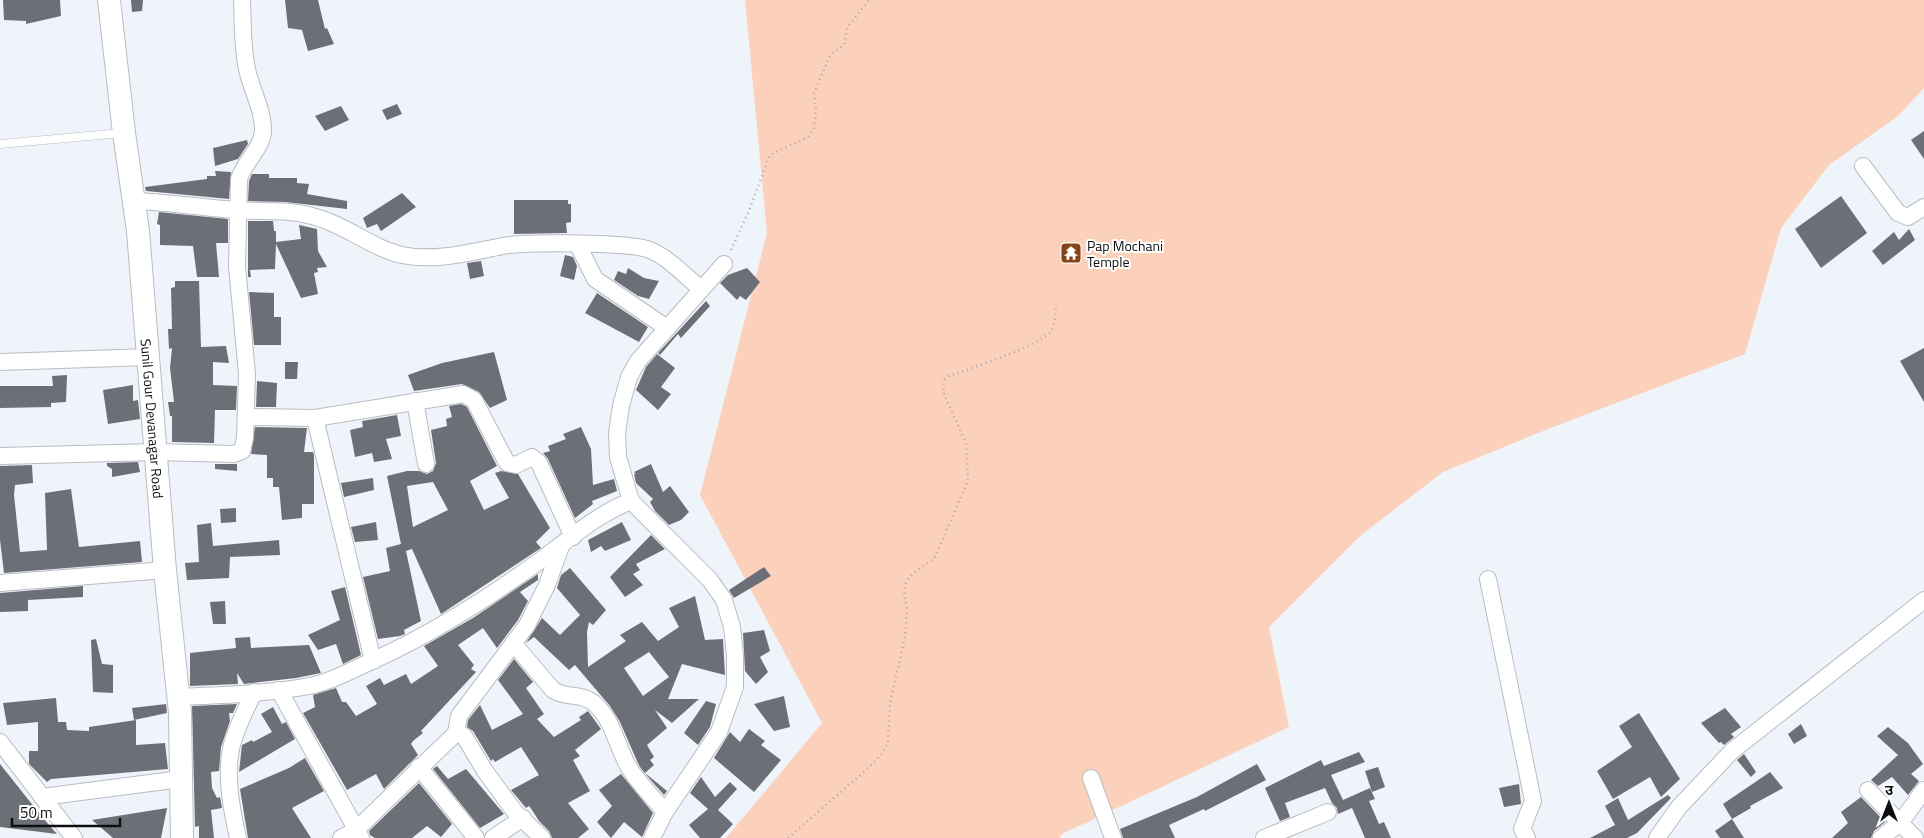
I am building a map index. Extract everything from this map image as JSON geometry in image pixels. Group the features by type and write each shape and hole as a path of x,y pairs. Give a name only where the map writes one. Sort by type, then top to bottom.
{"main road":[{"name":"Sunil Gour Devanagar Road","path":"109,0 124,133 135,201 165,570 178,697 182,838"}],"street":[{"path":"0,456 156,452 234,454 242,451 246,438 247,374 237,266 239,179 242,169 261,141 263,131 262,118 246,67 242,0"},
{"path":"1863,166 1898,213 1908,217 1924,207"},
{"path":"135,201 238,210 284,210 313,216 343,226 382,248 402,255 449,256 522,244 640,246 666,260 701,290"},
{"path":"578,245 595,279 667,328"},
{"path":"652,838 665,812 719,732 728,709 735,687 732,627 724,600 710,580 631,501 618,458 617,433 620,406 629,377 638,361 724,264"},
{"path":"0,362 148,357"},
{"path":"246,417 316,418 463,394 474,400 507,463 516,465 532,458 539,463 567,542 527,625 459,716 456,733 419,767 359,834 341,838"},
{"path":"415,401 426,464"},
{"path":"316,418 373,660"},
{"path":"178,697 278,690 316,684 350,672 392,653 441,624 519,576 600,516 631,501"},
{"path":"0,583 165,570"},
{"path":"1488,579 1533,802 1522,829 1527,838"},
{"path":"1657,838 1679,807 1732,751 1924,600"},
{"path":"513,643 558,694 586,698 596,705 606,717 629,767 665,812"},
{"path":"278,690 359,834"},
{"path":"238,838 231,798 229,765 231,748 254,692"},
{"path":"456,733 464,736 484,771 515,812 542,838"},
{"path":"0,742 74,838"},
{"path":"419,767 476,838"},
{"path":"1092,778 1113,838"},
{"path":"42,797 181,779"},
{"path":"1868,790 1915,838"},
{"path":"1881,838 1901,822 1924,790"},
{"path":"1273,836 1328,812"},
{"path":"494,838 523,818"}],"lane":[{"path":"0,144 124,133"}],"path":[{"path":"724,264 748,213 770,155 808,137 814,128 816,110 814,94 822,74 831,54 844,45 847,28 869,0"},
{"path":"788,838 866,770 882,754 888,742 890,704 905,637 906,582 912,574 934,559 968,481 966,443 943,392 944,380 949,376 1044,338 1052,330 1056,308"}],"shaded area":[{"path":"745,0 1924,0 1924,88 1898,116 1829,165 1781,228 1745,354 1553,427 1443,472 1360,536 1269,627 1289,727 1062,834 1060,838 726,838 822,723 700,495 767,233"}],"building":[{"path":"3,0 60,0 61,16 26,24 26,21 4,20"},
{"path":"131,0 143,0 142,11 132,12"},
{"path":"285,0 318,0 325,29 327,28 334,44 308,51 302,30 288,28"},
{"path":"397,104 402,114 387,120 382,110"},
{"path":"341,106 349,120 325,131 315,116"},
{"path":"1924,131 1924,159 1911,140"},
{"path":"247,140 248,144 238,159 215,166 213,148"},
{"path":"215,171 231,172 229,199 146,191 145,187 207,179 207,176 216,176"},
{"path":"252,174 269,174 269,178 297,178 297,183 309,184 307,194 347,201 347,209 285,202 248,201 249,181"},
{"path":"402,193 416,207 381,231 377,224 367,228 363,218"},
{"path":"1841,196 1867,233 1821,268 1795,229"},
{"path":"514,200 568,200 568,204 571,204 571,222 566,223 567,233 514,234"},
{"path":"159,212 228,219 228,243 216,243 219,277 197,277 193,246 160,245 160,225 157,224"},
{"path":"248,221 273,221 274,231 276,231 276,242 301,239 299,225 317,229 318,251 327,267 317,268 318,272 314,273 318,294 301,298 276,244 275,269 250,270 251,277 248,277"},
{"path":"1909,229 1915,240 1883,265 1872,251 1894,232 1899,240"},
{"path":"565,255 573,257 577,266 574,280 560,276"},
{"path":"481,261 484,276 470,279 467,263"},
{"path":"628,268 644,278 659,281 649,299 638,296 614,280 618,271 626,274"},
{"path":"747,268 760,282 746,300 740,296 737,300 720,283 728,275"},
{"path":"175,281 199,281 201,347 226,346 229,363 213,362 213,385 237,386 236,410 215,410 214,443 172,442 172,416 170,416 168,402 174,402 170,368 172,348 169,349 168,329 172,329 171,288 175,287"},
{"path":"249,292 274,293 274,317 281,317 281,345 254,345"},
{"path":"597,293 648,327 639,342 585,313"},
{"path":"706,301 710,306 681,338 678,334 660,355 658,353"},
{"path":"1924,348 1924,402 1900,361"},
{"path":"494,352 507,400 490,408 479,392 462,384 414,391 408,375 442,363"},
{"path":"657,354 675,368 661,387 671,394 658,410 636,390 646,367"},
{"path":"285,362 298,362 297,379 285,379"},
{"path":"67,375 66,402 51,403 51,407 0,408 0,386 53,386 52,376"},
{"path":"257,381 277,383 276,407 256,407"},
{"path":"133,385 133,401 138,400 140,419 108,424 103,390"},
{"path":"461,404 467,407 497,466 470,481 484,510 509,498 495,473 501,471 518,474 550,528 536,542 541,548 441,614 412,549 406,551 421,621 404,630 405,634 378,639 363,577 390,571 386,548 401,544 387,476 407,471 419,471 427,474 433,471 436,463 431,430 447,426 446,419 452,417 449,406","holes":["433,482 448,510 413,527 407,486"]},
{"path":"397,415 401,436 386,439 392,459 374,462 372,453 355,457 350,430 363,427 362,421"},
{"path":"255,427 307,428 304,452 313,452 314,455 314,504 302,504 302,518 282,520 279,487 273,487 273,478 267,478 267,455 251,454"},
{"path":"581,427 591,449 593,485 614,479 617,491 592,501 593,504 575,518 548,459 543,453 550,451 548,446 566,439 563,434"},
{"path":"138,462 140,472 112,477 112,469 107,466 107,463"},
{"path":"215,464 237,464 237,471 215,469"},
{"path":"651,464 663,492 670,486 689,512 681,520 669,525 655,511 650,502 653,499 636,483 634,474 636,474 634,472"},
{"path":"32,465 33,483 15,485 14,495 20,552 47,550 45,493 71,489 79,547 140,541 142,562 4,573 0,540 0,466"},
{"path":"373,478 374,490 344,497 341,483"},
{"path":"236,508 236,522 221,523 220,509"},
{"path":"376,522 378,540 355,542 351,527"},
{"path":"622,522 631,540 605,551 601,546 591,552 588,540"},
{"path":"211,523 213,546 279,540 280,555 230,557 229,578 187,580 185,563 199,562 197,525"},
{"path":"651,535 665,549 636,564 640,570 633,574 643,585 625,597 610,577"},
{"path":"764,567 771,576 734,598 729,590"},
{"path":"570,568 606,610 593,625 589,622 587,632 588,667 626,641 620,635 642,622 658,641 679,627 669,608 695,596 705,640 723,639 725,675 682,664 668,699 699,699 672,723 655,710 667,728 647,745 654,757 650,760 654,765 645,773 667,791 664,795 649,778 640,767 620,722 610,706 575,665 569,670 534,637 526,643 542,618 560,635 580,615 557,588 561,575","holes":["649,652 669,677 643,696 624,668"]},
{"path":"538,574 538,580 520,592 528,601 518,620 497,648 483,628 458,645 474,665 471,669 476,672 421,731 423,733 413,741 411,744 418,755 384,789 376,774 347,790 303,713 315,707 313,695 336,688 342,702 346,702 356,716 377,704 366,686 380,678 384,685 406,674 411,684 438,666 424,646 473,618"},
{"path":"83,586 83,597 28,600 28,611 0,612 0,593"},
{"path":"345,587 361,655 343,664 336,644 318,650 308,635 340,620 331,591"},
{"path":"225,601 226,624 213,624 210,602"},
{"path":"764,630 770,651 760,657 768,672 756,684 745,671 743,633"},
{"path":"250,637 251,648 309,645 321,673 244,684 237,673 238,684 190,686 190,653 236,648 235,638"},
{"path":"96,639 102,664 113,665 113,693 93,692 91,640"},
{"path":"514,659 533,682 526,688 544,714 537,719 554,737 581,720 579,717 588,711 601,729 575,750 580,756 573,760 590,791 568,803 589,829 578,838 552,838 549,831 539,821 529,806 526,808 511,790 539,775 521,747 495,762 493,759 491,761 473,731 467,727 468,720 480,705 492,730 523,714 498,680"},
{"path":"784,696 790,727 774,731 754,704"},
{"path":"56,698 58,722 66,722 67,730 89,731 89,727 136,720 136,745 165,743 168,769 51,779 47,782 29,764 29,751 38,751 38,722 7,725 3,703"},
{"path":"706,701 716,704 710,727 698,745 684,733"},
{"path":"166,704 167,713 134,720 132,708"},
{"path":"237,704 233,713 229,713 230,721 221,747 219,771 211,772 212,788 217,798 220,797 222,808 211,810 214,838 199,838 199,826 195,827 192,706"},
{"path":"273,707 282,724 286,722 295,739 239,772 242,745 252,740 253,742 272,732 261,714"},
{"path":"1725,708 1741,727 1731,734 1734,737 1724,745 1721,742 1719,743 1701,723"},
{"path":"1639,713 1680,779 1661,797 1650,777 1613,799 1597,771 1632,747 1619,726"},
{"path":"1801,724 1807,736 1794,744 1788,734"},
{"path":"1888,727 1908,743 1923,764 1911,774 1919,781 1908,795 1892,777 1878,786 1871,780 1898,755 1877,736"},
{"path":"749,729 765,741 761,745 781,760 754,792 714,758 730,732 740,742"},
{"path":"1359,752 1365,762 1331,775 1343,800 1370,788 1375,799 1369,801 1379,824 1384,822 1391,838 1365,838 1352,808 1338,814 1337,808 1332,803 1325,788 1285,803 1290,817 1280,821 1265,788 1321,760 1324,766"},
{"path":"1744,754 1756,772 1751,777 1737,760"},
{"path":"305,758 324,791 292,808 311,838 248,838 240,789 289,768"},
{"path":"0,764 43,818 57,834 0,827"},
{"path":"1257,764 1266,780 1205,811 1204,809 1169,825 1175,838 1123,838 1120,829 1197,797"},
{"path":"437,766 448,779 466,769 504,814 480,828 433,769"},
{"path":"1378,767 1385,787 1372,792 1365,771"},
{"path":"1770,772 1783,788 1750,806 1751,808 1732,819 1723,804"},
{"path":"621,774 653,813 642,837 624,822 611,838 597,822 612,806 599,790"},
{"path":"701,777 715,797 730,782 737,789 718,810 733,824 720,838 700,838 689,825 708,809 690,793"},
{"path":"419,783 452,824 441,837 427,826 412,838 375,838 370,835 369,831"},
{"path":"1519,784 1521,804 1504,807 1499,788"},
{"path":"1668,795 1671,798 1637,833 1627,838 1590,838 1615,825 1605,806 1618,798 1628,820"},
{"path":"1861,797 1885,822 1874,831 1871,838 1832,838 1848,823 1841,812"},
{"path":"167,808 161,838 113,838 92,820"},
{"path":"1732,819 1744,838 1720,838 1715,831"}],"place":[{"name":"Pap Mochani Temple","path":"1071,253"}]}
